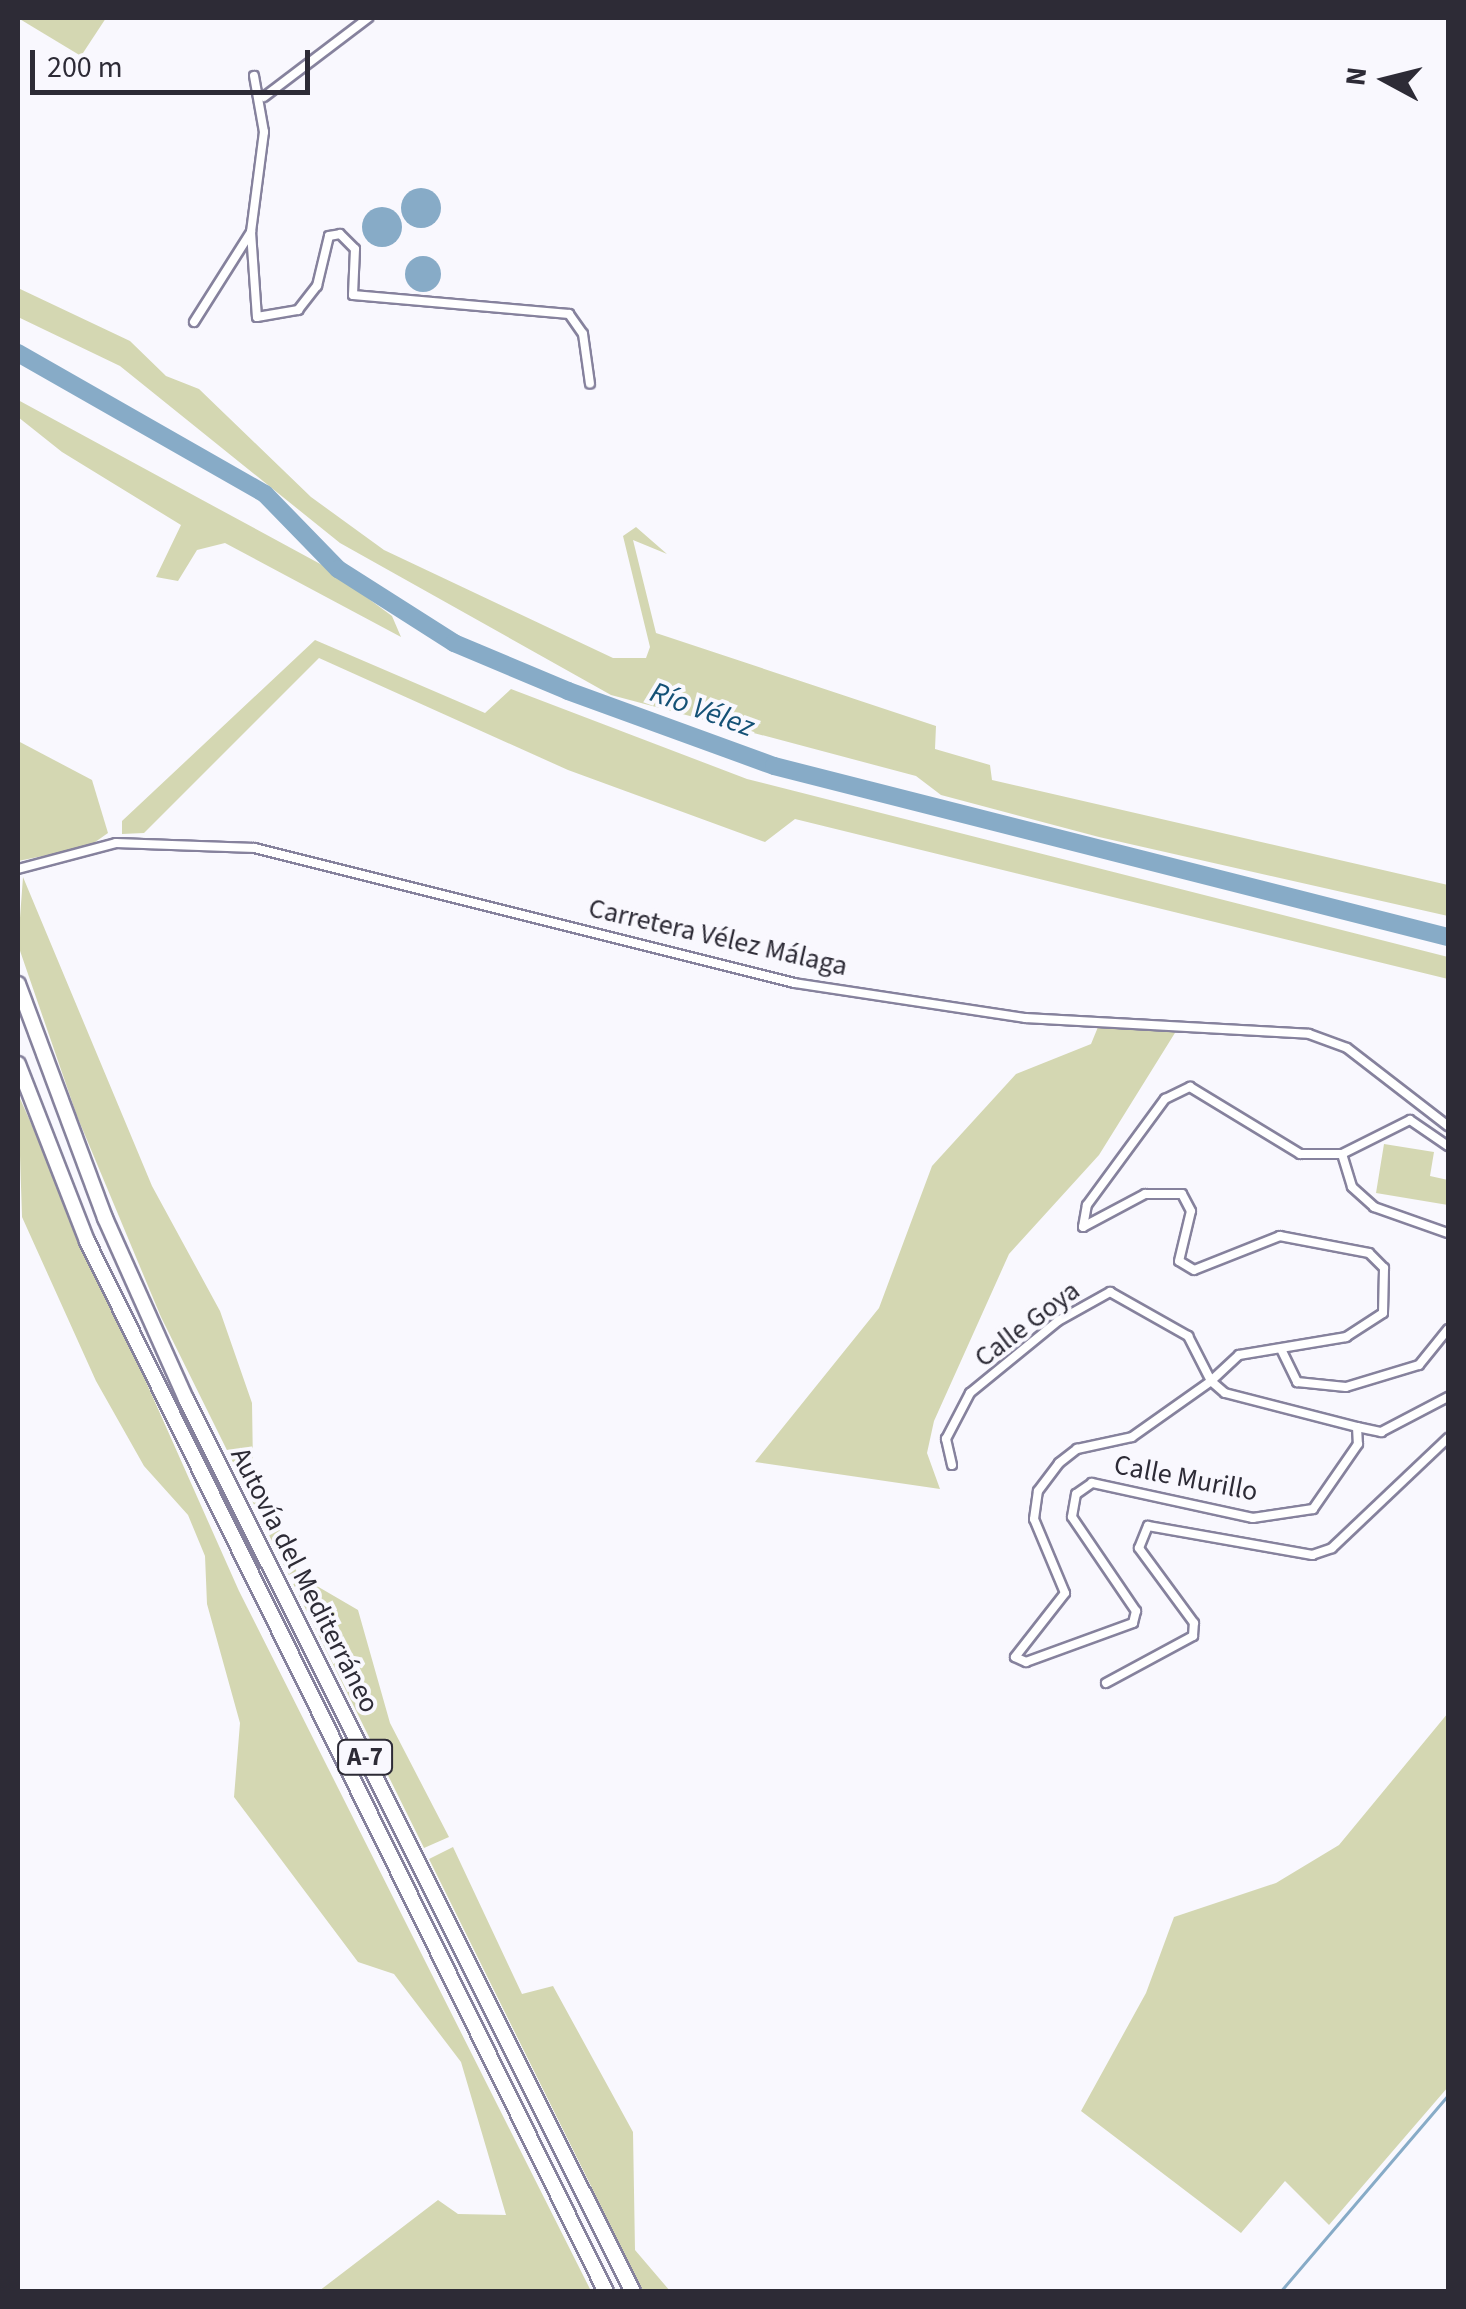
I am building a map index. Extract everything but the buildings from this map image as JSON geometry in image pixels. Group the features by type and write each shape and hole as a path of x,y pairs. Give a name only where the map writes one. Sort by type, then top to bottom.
{"highway":[{"name":"Autovía del Mediterráneo","path":"18,984 104,1218 186,1399 634,2292"},
{"name":"Autovía del Mediterráneo","path":"18,1064 88,1241 606,2292"}],"street":[{"path":"264,98 368,18"},
{"path":"254,76 264,98 251,232 257,317 298,310 318,286 329,236 340,234 355,249 353,295 569,314 583,334 590,384"},
{"path":"194,322 251,232"},
{"name":"Carretera Vélez Málaga","path":"18,869 116,843 255,848 794,983 1025,1018 1309,1034 1347,1048 1448,1126"},
{"path":"1448,1146 1410,1120 1342,1154 1288,1150 1178,1084 1078,1219 1092,1230 1145,1194 1182,1194 1192,1211 1178,1262 1194,1270 1280,1236 1368,1253 1384,1268 1384,1313 1369,1328 1281,1349 1239,1354 1212,1381 1225,1393 1382,1432 1448,1397"},
{"path":"1342,1154 1352,1187 1374,1207 1448,1233"},
{"name":"Calle Goya","path":"952,1465 946,1439 970,1393 1110,1292 1188,1336 1212,1381"},
{"path":"1281,1349 1298,1382 1346,1388 1419,1365 1448,1329"},
{"name":"Calle Murillo","path":"1212,1381 1119,1444 1076,1449 1038,1491 1034,1519 1064,1593 1015,1657 1026,1662 1133,1624 1136,1612 1072,1517 1076,1494 1092,1483 1253,1518 1313,1509 1349,1462 1357,1427"},
{"path":"1106,1683 1194,1636 1194,1623 1140,1548 1148,1526 1312,1555 1332,1548 1448,1438"}],"green space":[{"path":"18,18 106,18 81,56"},
{"path":"18,288 130,341 166,376 199,389 311,497 384,550 613,658 646,658 650,647 623,536 636,527 667,554 633,540 656,633 936,726 935,749 990,765 992,780 1448,885 1448,916 1099,837 941,795 916,776 611,695 340,543 120,366 18,317"},
{"path":"18,400 324,566 392,616 401,637 225,543 197,550 178,581 156,577 181,525 62,452 18,417"},
{"path":"315,640 485,713 511,689 747,779 1448,957 1448,979 795,819 765,842 568,770 319,658 144,833 122,834 122,821"},
{"path":"18,741 92,780 108,833 88,847 18,861"},
{"path":"23,877 152,1186 220,1311 252,1403 253,1466 298,1575 358,1610 390,1723 449,1837 424,1848 161,1317 77,1116 18,945"},
{"path":"1098,1027 1178,1028 1099,1155 1009,1254 934,1421 927,1453 940,1489 755,1462 879,1308 932,1166 1016,1074 1091,1044"},
{"path":"18,1094 239,1591 591,2291 319,2291 438,2200 458,2214 506,2215 461,2062 394,1974 358,1962 234,1797 240,1723 207,1604 205,1556 188,1515 144,1466 96,1381 22,1217"},
{"path":"1384,1144 1434,1152 1430,1176 1448,1180 1448,1205 1376,1193"},
{"path":"1448,1713 1448,2087 1329,2225 1285,2181 1241,2233 1081,2111 1146,1993 1174,1917 1276,1883 1339,1845"},
{"path":"453,1847 522,1994 553,1986 633,2132 635,2250 670,2291 643,2291 429,1859"}],"water":[{"path":"421,188 435,194 441,208 435,222 421,228 407,222 401,208 407,194"},
{"path":"382,207 396,213 402,227 396,241 382,247 368,241 362,227 368,213"},
{"path":"423,256 436,261 441,274 436,287 423,292 410,287 405,274 410,261"}],"waterway":[{"name":"Río Vélez","path":"18,353 265,494 338,569 454,643 568,691 774,766 1448,937"},
{"path":"1280,2292 1448,2095"}]}
